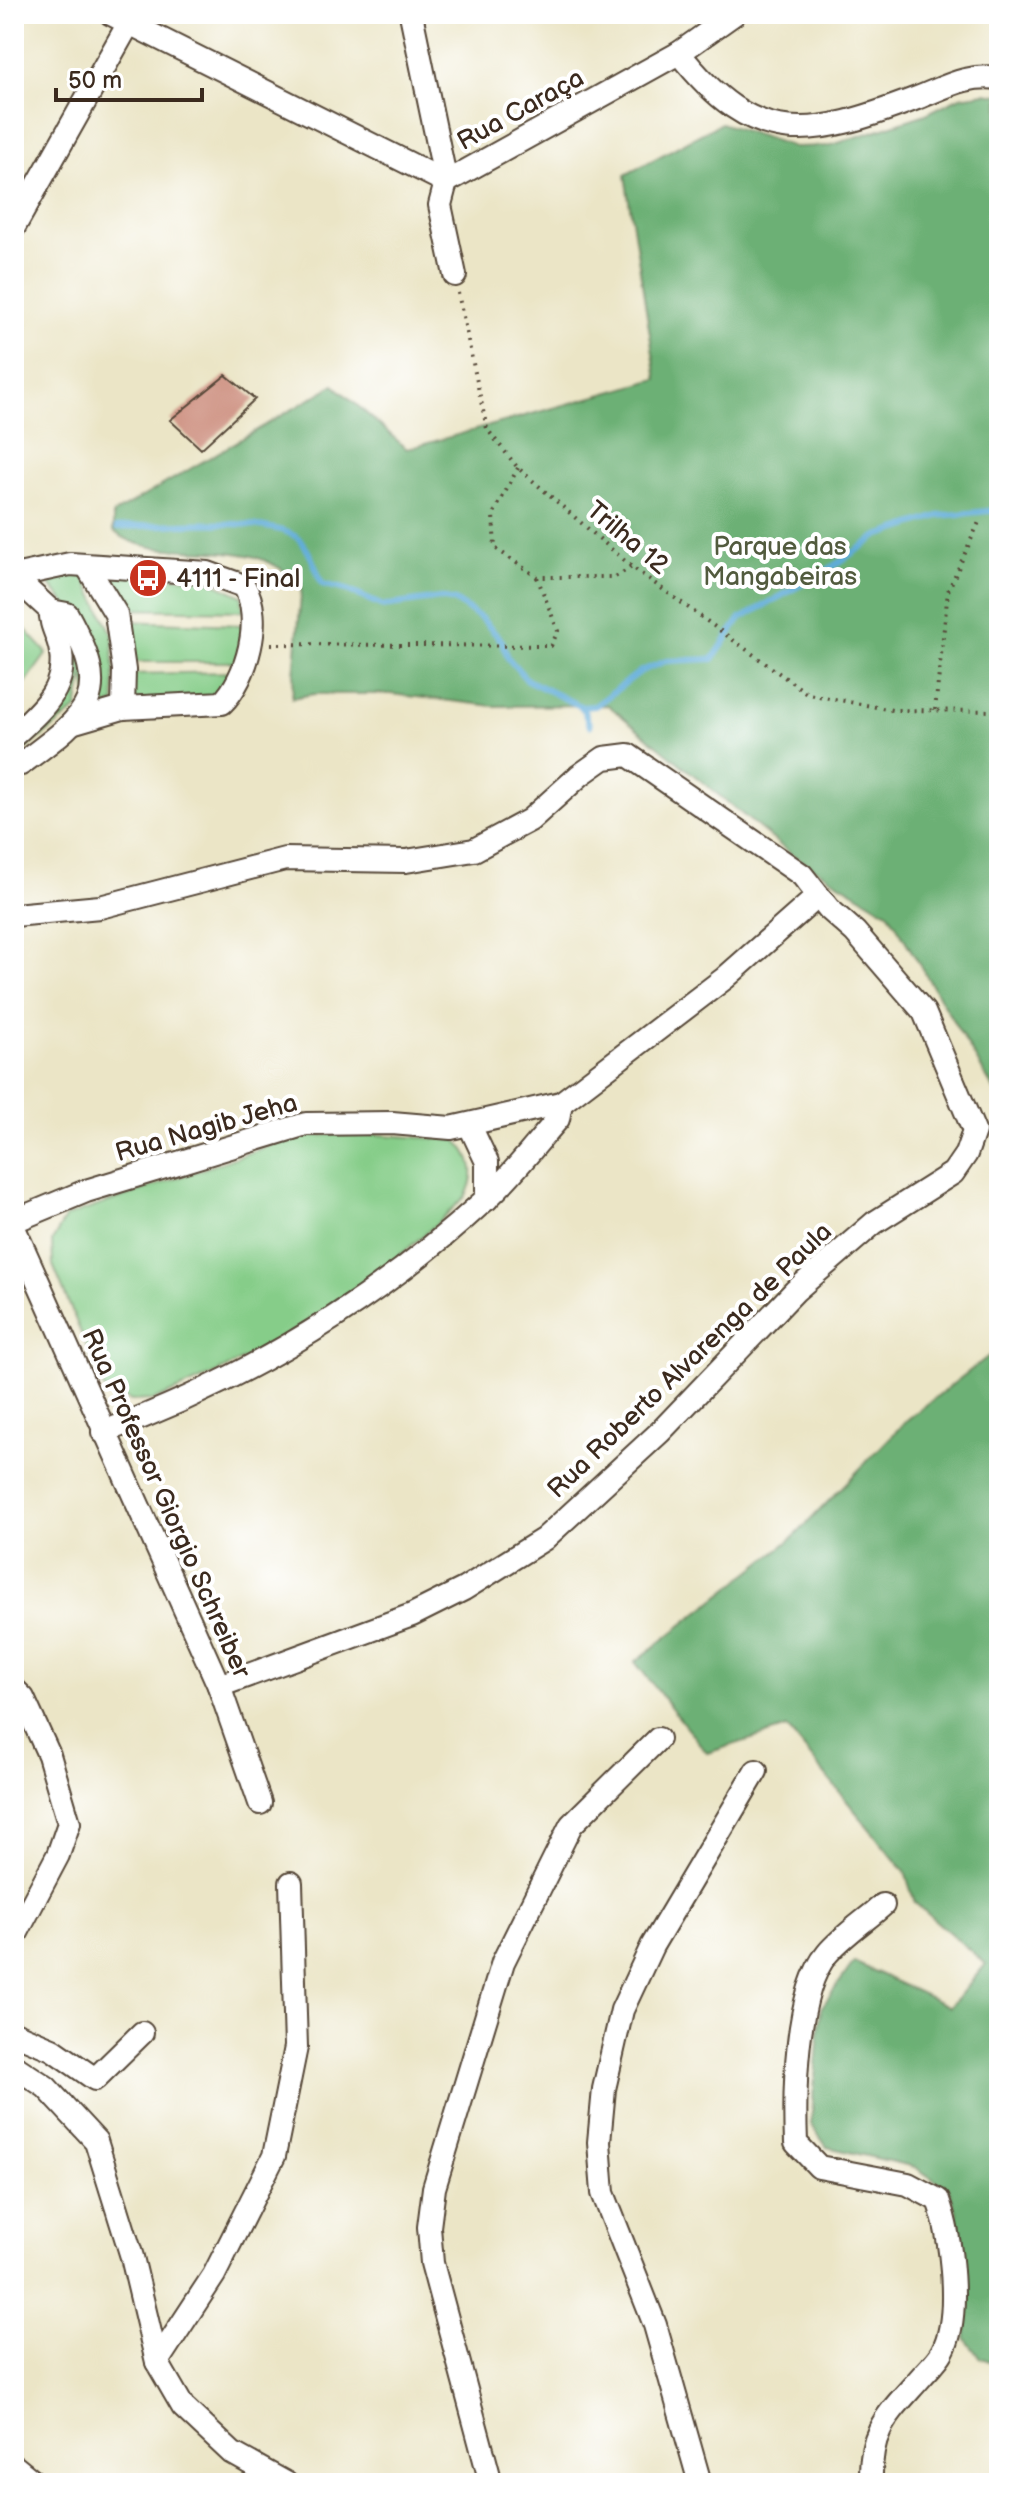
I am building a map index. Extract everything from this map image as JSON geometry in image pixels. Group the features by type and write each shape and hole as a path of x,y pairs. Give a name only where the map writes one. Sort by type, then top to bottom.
{"street":[{"path":"411,14 446,182 440,205 455,275"},
{"name":"Rua Caraça","path":"123,17 446,182 679,53 734,14"},
{"path":"14,227 123,17"},
{"path":"679,53 701,82 731,108 796,130 826,128 919,98 955,80 999,78"},
{"path":"14,576 70,564 88,568 208,573 244,586 250,595 249,642 241,679 222,703 123,708 75,722"},
{"path":"88,568 116,614 124,670 123,708"},
{"path":"14,576 51,611 67,614 91,666 88,701 75,722 21,764 14,764"},
{"path":"14,735 51,700 57,688 62,661 50,624 51,611"},
{"name":"Rua Roberto Alvarenga de Paula","path":"14,915 100,907 285,859 406,861 474,850 530,820 604,758 628,755 802,875 818,896 855,932 924,1012 974,1131 966,1154 953,1173 874,1223 795,1291 660,1432 544,1539 464,1589 412,1615 219,1686"},
{"name":"Rua Nagib Jeha","path":"14,1221 86,1191 306,1124 470,1126 561,1103 725,978 818,896"},
{"name":"Rua Nagib Jeha","path":"103,1432 171,1407 293,1345 391,1280 487,1199 558,1119 561,1103"},
{"path":"470,1126 487,1162 487,1199"},
{"name":"Rua Professor Giorgio Schreiber","path":"14,1228 219,1686 260,1803"},
{"path":"14,1689 23,1698 49,1755 69,1823 24,1909 14,1938"},
{"path":"491,2483 432,2263 429,2227 434,2188 503,1962 516,1934 571,1825 658,1739"},
{"path":"700,2483 655,2325 603,2193 599,2142 604,2089 622,2010 652,1946 756,1771"},
{"path":"157,2362 214,2275 274,2156 296,2047 291,1883"},
{"path":"871,2483 869,2453 881,2423 943,2352 953,2307 946,2221 938,2200 908,2184 819,2167 796,2143 794,2099 808,1987 826,1955 883,1905"},
{"path":"14,2033 52,2049 95,2079 142,2033"},
{"path":"14,2066 46,2087 96,2141 132,2257 157,2362 183,2407 232,2453 286,2483"},
{"path":"14,2466 35,2483"}],"path":[{"name":"Trilha 12","path":"455,275 487,429 518,468 632,567 808,694 892,710 999,711"},
{"path":"249,642 305,647 551,646 558,631 537,577 495,548 493,515 518,468"},
{"path":"935,710 948,591 979,522"},
{"path":"537,577 615,577 632,567"}],"green space":[{"name":"Parque das Mangabeiras","path":"985,93 999,95 999,1098 889,913 791,854 608,705 493,706 391,694 314,694 292,698 302,584 276,566 255,557 143,545 113,531 113,514 334,385 407,449 657,379 625,175 721,123 794,147 829,146 926,114 960,97"},
{"path":"63,572 84,576 113,635 115,703 91,711 70,609 46,580"},
{"path":"98,573 206,579 242,596 243,611 119,609"},
{"path":"14,617 47,653 14,699"},
{"path":"122,621 243,625 236,662 127,662"},
{"path":"62,634 85,667 77,709 14,758 14,743 56,704"},
{"path":"235,672 220,697 126,701 127,674"},
{"path":"353,1133 456,1140 467,1153 472,1167 465,1197 358,1288 281,1339 240,1361 154,1400 131,1401 104,1389 53,1265 52,1241 66,1217 291,1138"},
{"path":"999,1348 999,2365 979,2357 965,2338 968,2307 956,2209 949,2190 915,2167 827,2147 811,2124 821,2008 854,1962 950,2007 986,1964 915,1903 905,1872 787,1728 707,1753 635,1662 794,1537 908,1419"}],"building":[{"path":"226,375 255,399 201,449 170,420"}],"waterway":[{"path":"117,528 241,524 286,532 304,545 322,584 347,590 383,606 440,598 455,601 481,618 502,641 508,658 527,680 582,707 595,706 641,671 666,661 713,659 740,619 826,571 878,536 938,516 999,510"},
{"path":"582,707 590,726"}],"place":[{"name":"4111 - Final","path":"148,578"}]}
